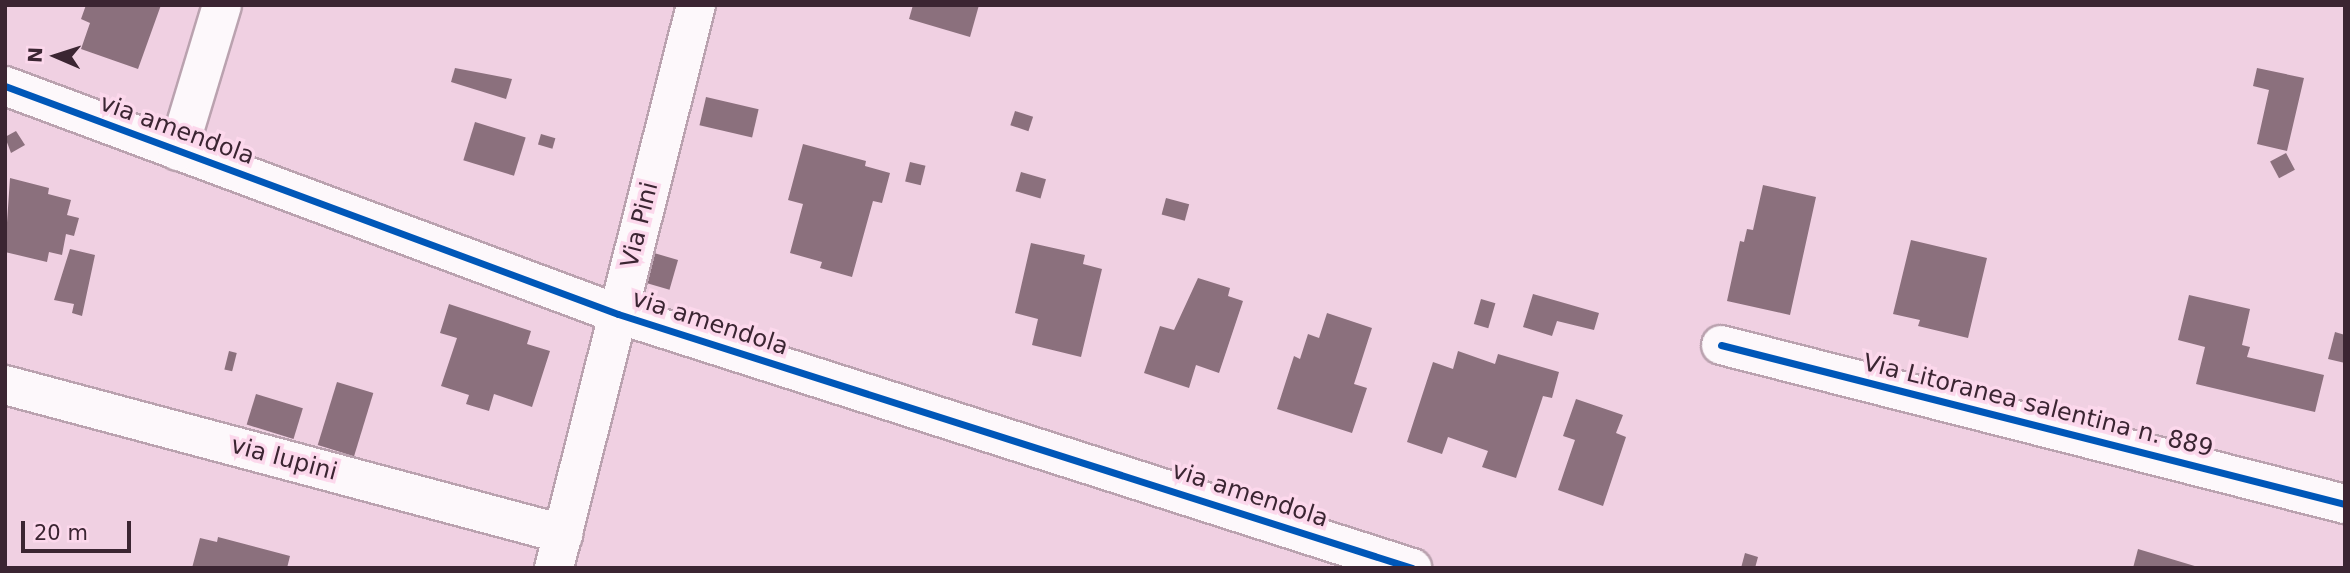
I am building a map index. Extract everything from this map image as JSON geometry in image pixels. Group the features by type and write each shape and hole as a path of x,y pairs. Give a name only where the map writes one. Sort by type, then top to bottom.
{"street":[{"path":"178,151 222,5"},
{"name":"Via Pini","path":"558,551 696,5"},
{"name":"via amendola","path":"5,86 618,314 1412,568"},
{"name":"Via Litoranea salentina n. 889","path":"1721,345 2345,504"},
{"name":"via lupini","path":"5,385 558,551"}],"building":[{"path":"86,5 161,5 138,69 81,49 90,23 81,19"},
{"path":"913,5 979,5 970,37 909,19"},
{"path":"455,68 512,79 506,99 451,82"},
{"path":"2257,68 2304,78 2287,151 2257,144 2269,90 2253,86"},
{"path":"706,97 759,109 752,137 699,125"},
{"path":"1015,111 1033,117 1028,131 1010,125"},
{"path":"475,122 526,137 514,176 463,160"},
{"path":"16,131 25,145 11,153 5,137"},
{"path":"541,134 555,138 552,149 538,145"},
{"path":"803,144 866,161 865,166 890,173 882,203 873,201 852,277 820,268 822,262 790,253 803,204 788,200"},
{"path":"2286,153 2295,170 2279,178 2270,161"},
{"path":"910,162 926,166 921,185 905,181"},
{"path":"1021,172 1046,179 1040,198 1015,191"},
{"path":"10,178 49,188 48,194 71,200 67,215 79,218 74,236 66,234 62,255 49,252 47,262 5,252"},
{"path":"1763,185 1816,197 1790,315 1727,301 1740,241 1744,242 1747,229 1753,230"},
{"path":"1166,198 1189,204 1185,221 1162,214"},
{"path":"1911,240 1987,258 1968,338 1918,326 1920,320 1893,314"},
{"path":"1031,243 1085,255 1083,264 1102,269 1081,357 1032,345 1038,319 1015,313"},
{"path":"70,249 95,255 82,316 72,313 74,304 54,300"},
{"path":"654,253 678,260 669,290 645,283"},
{"path":"1198,278 1230,288 1228,296 1243,301 1219,373 1196,365 1189,388 1144,373 1160,326 1174,330"},
{"path":"1533,294 1599,313 1594,330 1557,321 1552,336 1523,327"},
{"path":"2189,295 2250,309 2242,345 2250,347 2247,357 2324,375 2315,412 2196,384 2205,347 2178,340"},
{"path":"1481,299 1495,303 1488,328 1474,324"},
{"path":"449,304 531,331 527,344 550,351 532,407 494,394 489,411 466,404 469,395 441,386 457,338 440,333"},
{"path":"1327,313 1372,328 1354,384 1367,388 1352,433 1277,409 1294,356 1300,359 1308,334 1319,338"},
{"path":"2335,332 2345,335 2345,363 2328,359"},
{"path":"229,351 237,353 232,371 224,369"},
{"path":"1458,351 1495,364 1498,354 1559,372 1552,398 1543,396 1516,478 1482,467 1488,451 1448,437 1442,454 1407,442 1433,362 1453,369"},
{"path":"337,382 373,393 354,456 318,445"},
{"path":"256,394 303,408 294,439 247,425"},
{"path":"1576,399 1623,415 1616,433 1626,437 1603,506 1558,490 1575,440 1563,436"},
{"path":"218,537 290,556 287,568 192,568 200,538 217,542"},
{"path":"2138,549 2198,567 2198,568 2133,568"},
{"path":"1745,553 1758,557 1755,568 1741,568"}],"cycle path":[{"path":"5,86 618,314 1412,568"},
{"path":"1721,345 2345,504"}]}
